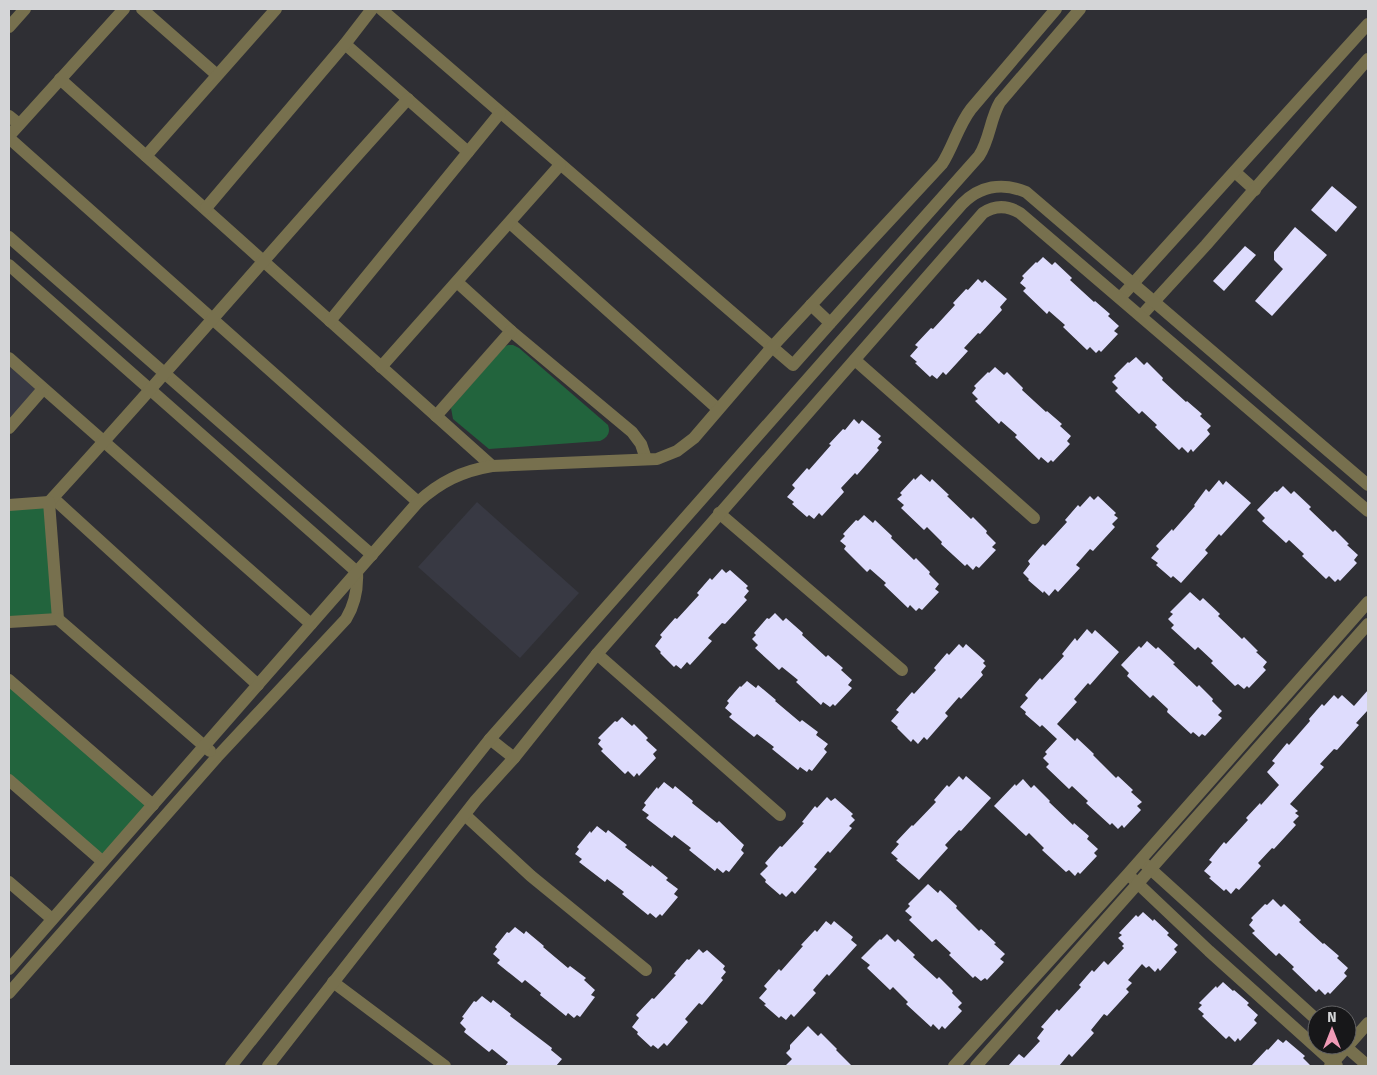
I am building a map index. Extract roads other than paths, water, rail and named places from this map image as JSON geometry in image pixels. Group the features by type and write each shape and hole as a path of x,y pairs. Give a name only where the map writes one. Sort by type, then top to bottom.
{"street":[{"path":"9,28 25,9"},
{"path":"124,9 9,137 418,502"},
{"path":"142,9 217,75"},
{"path":"206,208 345,44 372,9"},
{"path":"381,9 560,166 793,365 979,156 986,143 1000,102 1080,9"},
{"path":"9,969 418,502 439,484 464,472 492,466 646,459 667,456 686,445 773,346 942,164 960,125 970,109 1056,9"},
{"path":"146,156 217,75 269,11"},
{"path":"1120,298 1368,24"},
{"path":"345,44 468,152"},
{"path":"1141,316 1255,190 1368,59"},
{"path":"60,79 492,466"},
{"path":"9,505 51,500 408,99"},
{"path":"330,321 500,113"},
{"path":"9,116 19,124"},
{"path":"381,367 560,166"},
{"path":"1235,172 1255,190"},
{"path":"231,1066 490,739 968,198 983,189 992,186 1009,186 1026,192 1368,485"},
{"path":"268,1066 465,814 514,758 596,654 983,213 989,209 997,207 1013,209 1020,213 1368,512"},
{"path":"510,223 718,408"},
{"path":"9,237 372,555"},
{"path":"9,266 357,572 358,582 355,602 346,619 217,757 9,993"},
{"path":"457,282 511,331 632,432 641,444 646,459"},
{"path":"811,305 830,323"},
{"path":"436,416 511,331"},
{"path":"9,358 311,624"},
{"path":"855,360 1034,518"},
{"path":"9,428 43,389"},
{"path":"51,500 58,619"},
{"path":"51,500 258,685"},
{"path":"719,513 902,670"},
{"path":"954,1066 1128,874 1368,602"},
{"path":"9,622 58,619 217,757"},
{"path":"976,1066 1368,624"},
{"path":"596,654 780,815"},
{"path":"9,680 153,804"},
{"path":"490,739 514,758"},
{"path":"9,780 102,862"},
{"path":"465,814 531,876 646,970"},
{"path":"1140,860 1307,1011"},
{"path":"1128,874 1334,1065"},
{"path":"9,882 52,919"},
{"path":"333,982 445,1066"},
{"path":"1357,1034 1368,1023"},
{"path":"1356,1055 1368,1066"}]}
